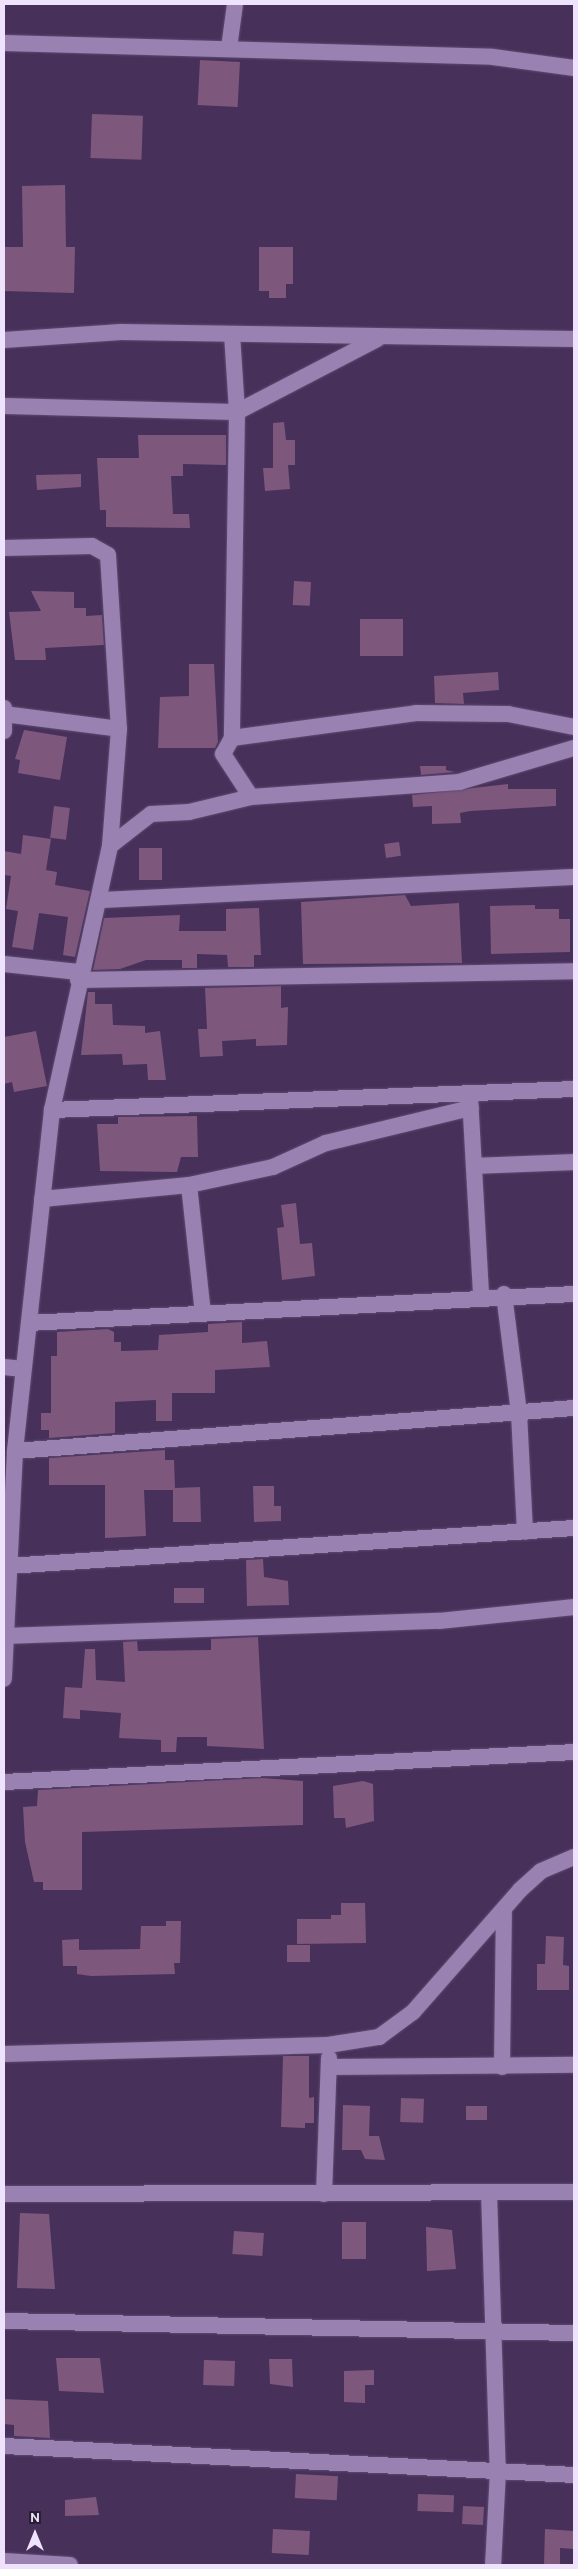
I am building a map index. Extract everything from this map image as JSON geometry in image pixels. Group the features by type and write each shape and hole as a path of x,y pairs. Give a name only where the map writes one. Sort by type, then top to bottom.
{"street":[{"path":"229,48 235,4"},
{"path":"4,42 493,58 574,68"},
{"path":"4,340 121,332 379,338 574,339"},
{"path":"232,334 237,412 232,738 223,754 251,797"},
{"path":"4,406 237,412 379,338"},
{"path":"4,548 92,546 108,554 119,729 110,846 100,900 79,976 52,1110 15,1450 4,1679"},
{"path":"4,731 5,712 119,729"},
{"path":"232,738 416,714 508,714 574,726"},
{"path":"110,846 151,814 189,812 251,797 459,782 574,748"},
{"path":"100,900 574,877"},
{"path":"4,964 79,976 574,971"},
{"path":"52,1110 470,1102 574,1089"},
{"path":"470,1102 481,1296"},
{"path":"42,1199 189,1185 273,1168 326,1143 470,1102"},
{"path":"474,1166 574,1162"},
{"path":"189,1185 202,1313"},
{"path":"30,1323 504,1294 574,1294"},
{"path":"504,1294 519,1412 525,1532"},
{"path":"4,1367 23,1370"},
{"path":"15,1450 574,1408"},
{"path":"8,1566 574,1528"},
{"path":"6,1636 439,1620 574,1607"},
{"path":"4,1782 574,1752"},
{"path":"4,2054 328,2045 379,2037 412,2012 541,1871 574,1857"},
{"path":"502,2067 504,1913"},
{"path":"324,2194 329,2067 328,2045"},
{"path":"329,2067 574,2065"},
{"path":"489,2192 495,2329 498,2471 493,2565"},
{"path":"4,2194 574,2192"},
{"path":"4,2321 495,2329 574,2333"},
{"path":"4,2446 574,2475"},
{"path":"4,2561 70,2565"}],"building":[{"path":"200,60 240,62 238,107 198,105"},
{"path":"92,114 143,116 141,160 90,158"},
{"path":"65,185 66,247 75,247 74,293 4,291 4,247 23,247 22,186"},
{"path":"259,247 293,247 293,284 286,284 286,298 269,298 269,291 259,291"},
{"path":"284,422 286,440 295,440 295,465 288,465 290,489 265,491 263,468 273,468 273,423"},
{"path":"138,435 226,435 226,465 183,464 183,476 171,476 173,514 189,514 190,528 106,527 106,510 100,510 97,458 139,458"},
{"path":"81,474 81,487 37,490 36,475"},
{"path":"294,581 311,582 310,606 293,605"},
{"path":"31,591 74,592 74,608 86,608 86,616 102,615 104,645 45,648 46,660 15,660 9,612 41,611"},
{"path":"360,619 403,619 403,656 360,656"},
{"path":"189,664 214,664 218,742 215,748 158,748 160,697 189,696"},
{"path":"498,672 499,690 463,693 464,704 435,703 434,676"},
{"path":"24,730 67,737 60,780 18,773 20,760 15,759"},
{"path":"420,766 446,766 446,770 455,772 421,775"},
{"path":"508,784 508,789 556,789 556,806 470,811 460,813 461,823 432,824 432,806 413,807 412,795"},
{"path":"54,806 70,808 66,840 50,838"},
{"path":"23,835 51,839 46,870 57,872 55,885 90,891 75,957 63,955 68,917 39,913 33,950 12,947 18,911 6,909 11,876 4,875 4,851 21,854"},
{"path":"399,842 401,856 386,858 384,844"},
{"path":"139,848 162,848 162,880 139,880"},
{"path":"405,895 411,906 459,903 462,963 303,964 301,902"},
{"path":"535,905 535,909 559,909 559,919 570,919 570,952 491,954 490,906"},
{"path":"259,908 261,955 254,955 254,967 228,967 227,955 197,954 197,968 182,968 182,960 146,960 120,969 93,970 104,918 180,915 179,931 226,931 226,909"},
{"path":"281,986 281,1008 288,1007 287,1045 256,1046 256,1039 222,1041 223,1056 200,1057 198,1029 207,1029 205,988"},
{"path":"88,992 95,992 95,1004 112,1004 113,1025 145,1026 145,1033 160,1031 166,1080 148,1080 147,1064 123,1065 122,1054 81,1055"},
{"path":"36,1031 47,1086 14,1092 12,1082 4,1084 4,1037"},
{"path":"197,1116 198,1157 181,1157 177,1172 100,1171 97,1124 118,1124 118,1117"},
{"path":"296,1203 300,1244 312,1243 315,1276 282,1280 277,1228 284,1227 281,1205"},
{"path":"242,1322 242,1343 267,1341 270,1367 215,1370 215,1393 172,1393 172,1421 156,1421 156,1400 115,1402 115,1433 49,1438 49,1430 41,1430 41,1413 51,1413 51,1356 57,1356 57,1332 108,1329 114,1332 114,1342 121,1342 121,1351 158,1350 159,1335 208,1332 208,1324"},
{"path":"165,1450 165,1460 174,1460 175,1488 200,1487 201,1522 173,1522 173,1490 144,1490 146,1536 105,1538 105,1485 49,1485 49,1458"},
{"path":"253,1486 274,1486 274,1506 281,1506 281,1521 254,1522"},
{"path":"263,1559 264,1577 288,1581 289,1605 247,1606 246,1560"},
{"path":"174,1588 204,1588 204,1603 174,1603"},
{"path":"258,1637 264,1749 207,1746 207,1737 177,1737 176,1752 161,1752 161,1740 119,1738 121,1713 80,1710 80,1719 63,1718 65,1687 82,1688 85,1649 95,1649 96,1680 125,1682 123,1642 137,1641 138,1651 211,1650 211,1639"},
{"path":"262,1778 303,1781 303,1825 82,1832 82,1890 43,1890 43,1882 34,1882 25,1842 23,1807 37,1806 38,1790"},
{"path":"363,1781 373,1784 374,1821 346,1828 345,1818 334,1818 333,1786"},
{"path":"341,1903 365,1903 366,1943 297,1944 297,1919 331,1919 331,1915 341,1915"},
{"path":"166,1921 181,1921 180,1963 174,1963 175,1974 91,1976 77,1974 77,1966 63,1966 62,1940 79,1939 79,1950 140,1949 141,1926 166,1926"},
{"path":"546,1936 564,1937 563,1965 569,1966 569,1990 537,1990 537,1964 545,1964"},
{"path":"287,1945 310,1945 310,1962 287,1962"},
{"path":"283,2056 309,2056 309,2098 314,2097 314,2123 305,2123 305,2128 281,2127"},
{"path":"401,2098 424,2099 423,2123 400,2122"},
{"path":"343,2105 370,2106 369,2136 379,2136 385,2160 365,2159 361,2150 342,2150"},
{"path":"466,2106 487,2106 487,2120 466,2120"},
{"path":"20,2213 49,2214 55,2289 17,2288"},
{"path":"342,2222 366,2222 366,2259 342,2259"},
{"path":"426,2227 452,2230 456,2269 427,2271"},
{"path":"234,2231 264,2233 262,2256 232,2254"},
{"path":"56,2358 100,2358 104,2393 59,2391"},
{"path":"269,2359 292,2359 293,2387 270,2384"},
{"path":"204,2360 235,2361 234,2386 203,2385"},
{"path":"374,2370 374,2385 365,2385 365,2403 344,2402 344,2371"},
{"path":"4,2399 48,2401 50,2438 14,2436 14,2425 4,2424"},
{"path":"296,2474 338,2476 337,2500 295,2498"},
{"path":"418,2494 454,2495 453,2512 417,2511"},
{"path":"96,2497 99,2515 65,2516 65,2500"},
{"path":"463,2506 484,2507 483,2525 462,2524"},
{"path":"273,2529 310,2531 309,2555 272,2553"},
{"path":"545,2529 574,2531 574,2549 560,2548 560,2565 544,2565"}]}
